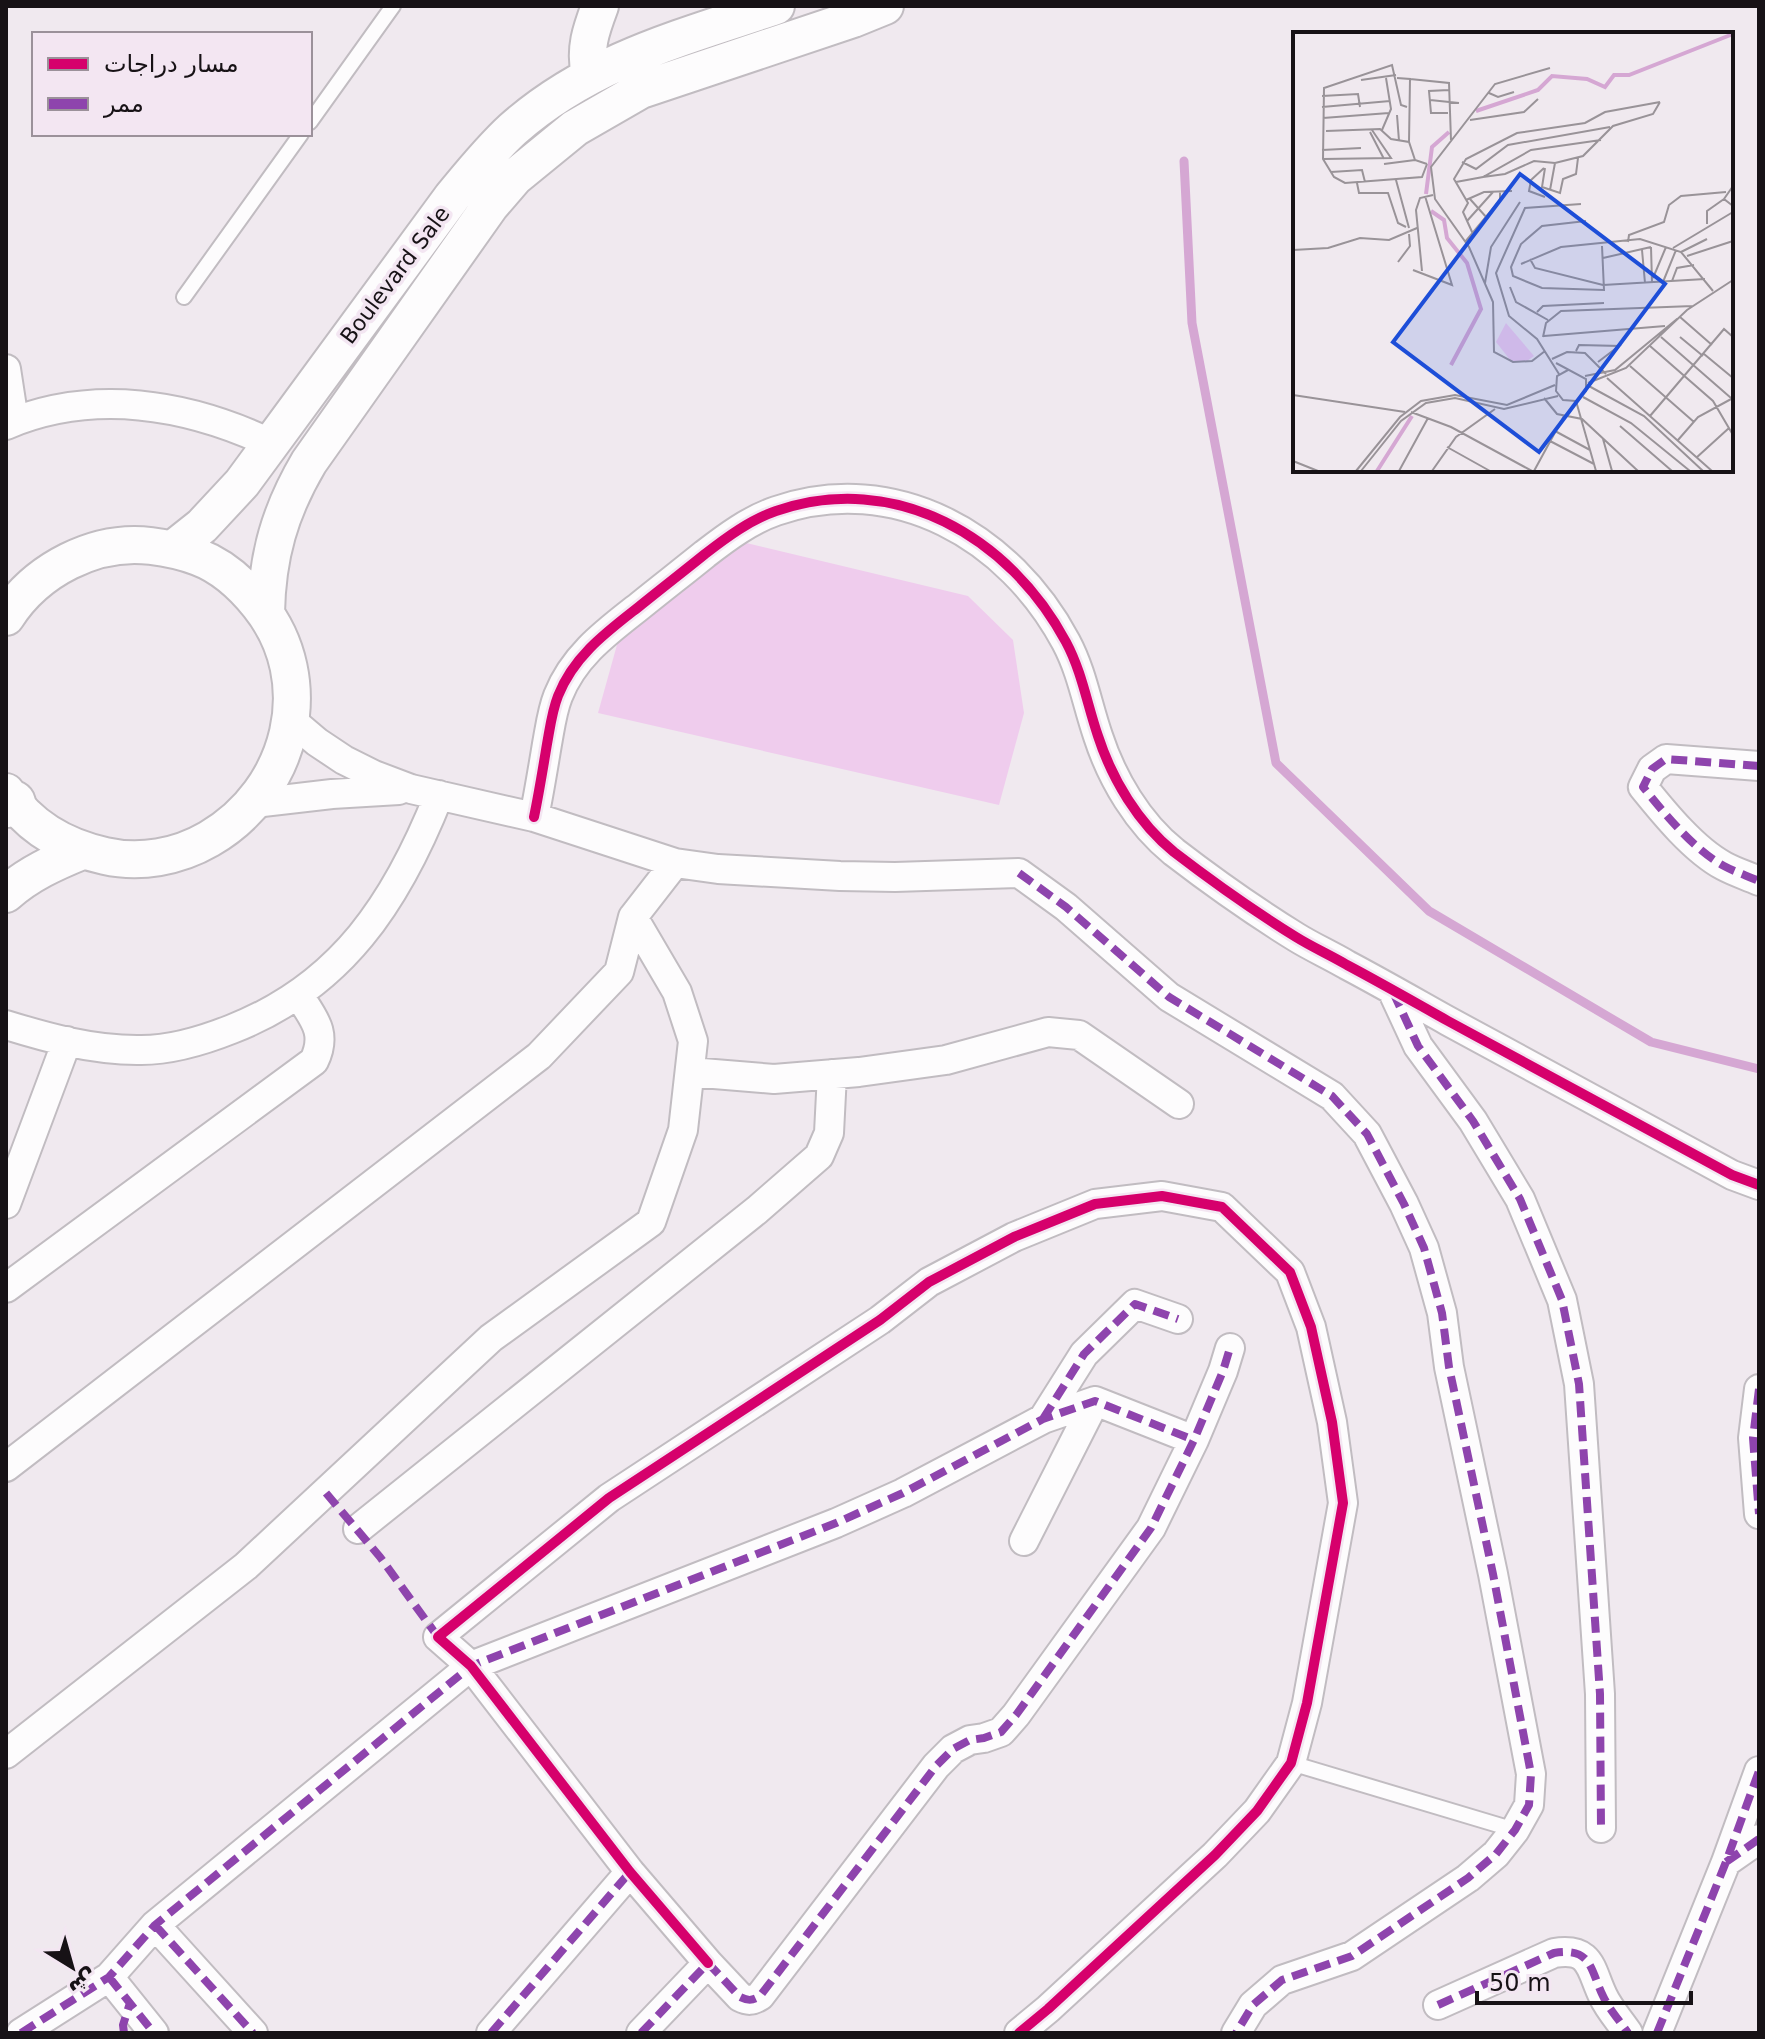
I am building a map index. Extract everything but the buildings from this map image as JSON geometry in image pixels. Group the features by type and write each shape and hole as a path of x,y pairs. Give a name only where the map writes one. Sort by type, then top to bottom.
{"street":[{"path":"590,75 586,52 600,6"},
{"name":"Boulevard Sale","path":"173,549 202,526 242,483 452,197 512,130 549,100 590,75 646,50 776,6"},
{"path":"266,613 269,564 284,510 295,485 490,206 515,177 575,128 641,90 885,6"},
{"path":"6,369 10,423 78,405 144,405 209,418 270,443"},
{"path":"242,483 264,505 284,510"},
{"path":"534,817 558,695 577,662 604,634 718,544 764,516 820,501 850,499 903,506 949,523 974,538 1018,574 1037,596 1069,647 1081,675 1106,760 1119,785 1140,816 1169,848 1226,892 1299,940 1732,1175 1759,1185"},
{"path":"8,611 31,586 83,554 113,547 143,545 173,549 200,558 226,572 248,591 266,613 279,637 288,664 292,692 291,720 284,750 271,778 254,803 226,829 193,848 157,858 119,859 82,851 59,841 10,808"},
{"path":"291,720 344,760 374,775 425,792 534,817 675,863 718,869 854,876 1019,873 1066,907 1169,997 1332,1096 1367,1134 1424,1248 1442,1313 1449,1367 1531,1774 1529,1805 1496,1854 1468,1878 1352,1956 1282,1980 1253,2005 1236,2033"},
{"path":"1759,766 1666,759 1652,769 1643,787 1697,846 1723,865 1759,881"},
{"path":"254,803 332,794 425,792"},
{"path":"6,1025 103,1049 140,1051 177,1046 213,1036 271,1011 298,994 342,958 377,915 406,870 424,833 425,792"},
{"path":"6,894 33,874 82,851"},
{"path":"6,1467 539,1056 619,972 633,917 675,863"},
{"path":"6,1754 246,1566 491,1338 651,1222 683,1130 693,1041 677,992 633,917"},
{"path":"1392,990 1418,1046 1473,1121 1520,1199 1562,1300 1579,1384 1600,1694 1601,1828"},
{"path":"6,1288 314,1061 321,1039 319,1028 298,994"},
{"path":"690,1072 774,1079 832,1074 946,1060 1048,1032 1079,1035 1179,1104"},
{"path":"6,1204 67,1041"},
{"path":"358,1529 757,1210 819,1156 829,1133 832,1074"},
{"path":"1019,2033 1215,1855 1257,1811 1291,1763 1307,1703 1343,1503 1332,1422 1311,1327 1290,1272 1222,1207 1162,1196 1095,1204 1014,1237 929,1282 880,1320 609,1498 438,1637 471,1666 630,1872 708,1963 740,1997 753,2000 760,1996 936,1766 953,1749 970,1740 1001,1732 1016,1715 1151,1528 1194,1440 1230,1348"},
{"path":"1043,1419 1084,1354 1135,1304 1178,1319"},
{"path":"1759,1389 1753,1438 1759,1514"},
{"path":"1024,1541 1095,1401"},
{"path":"22,2033 109,1977 155,1925 471,1666 836,1523 903,1493 1043,1419 1095,1401 1194,1440"},
{"path":"1657,2033 1759,1771"},
{"path":"1726,1862 1759,1839"},
{"path":"491,2033 630,1872"},
{"path":"155,1925 253,2033"},
{"path":"1438,2005 1554,1953 1568,1951 1582,1955 1592,1966 1604,1998 1628,2033"},
{"path":"641,2033 708,1963"},
{"path":"109,1977 154,2033"},
{"path":"124,2033 123,2025 130,2003"}],"lane":[{"path":"312,119 393,6"},
{"path":"184,297 300,136"},
{"path":"1291,1763 1515,1830"}],"shaded area":[{"path":"738,541 968,596 1013,640 1024,713 999,805 598,713 620,634"}],"waterway":[{"path":"1184,161 1192,323 1276,763 1429,911 1651,1042 1759,1069"}],"marked path":[{"path":"1759,766 1666,759 1652,769 1643,787 1702,851 1724,866 1759,881"},
{"path":"1019,873 1066,907 1169,997 1332,1096 1367,1134 1424,1248 1442,1313 1449,1367 1531,1774 1529,1805 1496,1854 1468,1878 1352,1956 1282,1980 1253,2005 1236,2033"},
{"path":"1393,992 1418,1046 1473,1121 1520,1199 1562,1300 1579,1384 1600,1694 1601,1828"},
{"path":"1043,1419 1084,1354 1135,1304 1178,1319"},
{"path":"641,2033 708,1963 740,1997 750,2000 760,1996 936,1766 953,1749 970,1740 1001,1732 1016,1715 1151,1528 1194,1440 1230,1348"},
{"path":"1759,1389 1753,1438 1759,1514"},
{"path":"21,2033 109,1977 155,1925 471,1666 836,1523 903,1493 1043,1419 1095,1401 1194,1440"},
{"path":"326,1493 380,1557 438,1637"},
{"path":"1657,2033 1759,1771"},
{"path":"1726,1862 1759,1839"},
{"path":"491,2033 630,1872"},
{"path":"155,1925 253,2033"},
{"path":"1438,2005 1554,1953 1576,1953 1588,1962 1605,2001 1628,2033"},
{"path":"109,1977 154,2033"},
{"path":"124,2033 123,2025 130,2003"}],"cycle path":[{"path":"534,817 558,696 573,668 616,624 722,541 766,515 820,501 864,499 905,507 945,522 981,544 1014,571 1042,605 1072,653 1104,752 1119,784 1149,828 1174,852 1302,941 1732,1175 1759,1185"},
{"path":"708,1963 630,1872 471,1666 438,1637 609,1498 880,1320 929,1282 1014,1237 1095,1204 1162,1196 1222,1207 1290,1272 1311,1327 1332,1422 1343,1503 1307,1703 1291,1763 1257,1811 1215,1855 1019,2033"}]}
